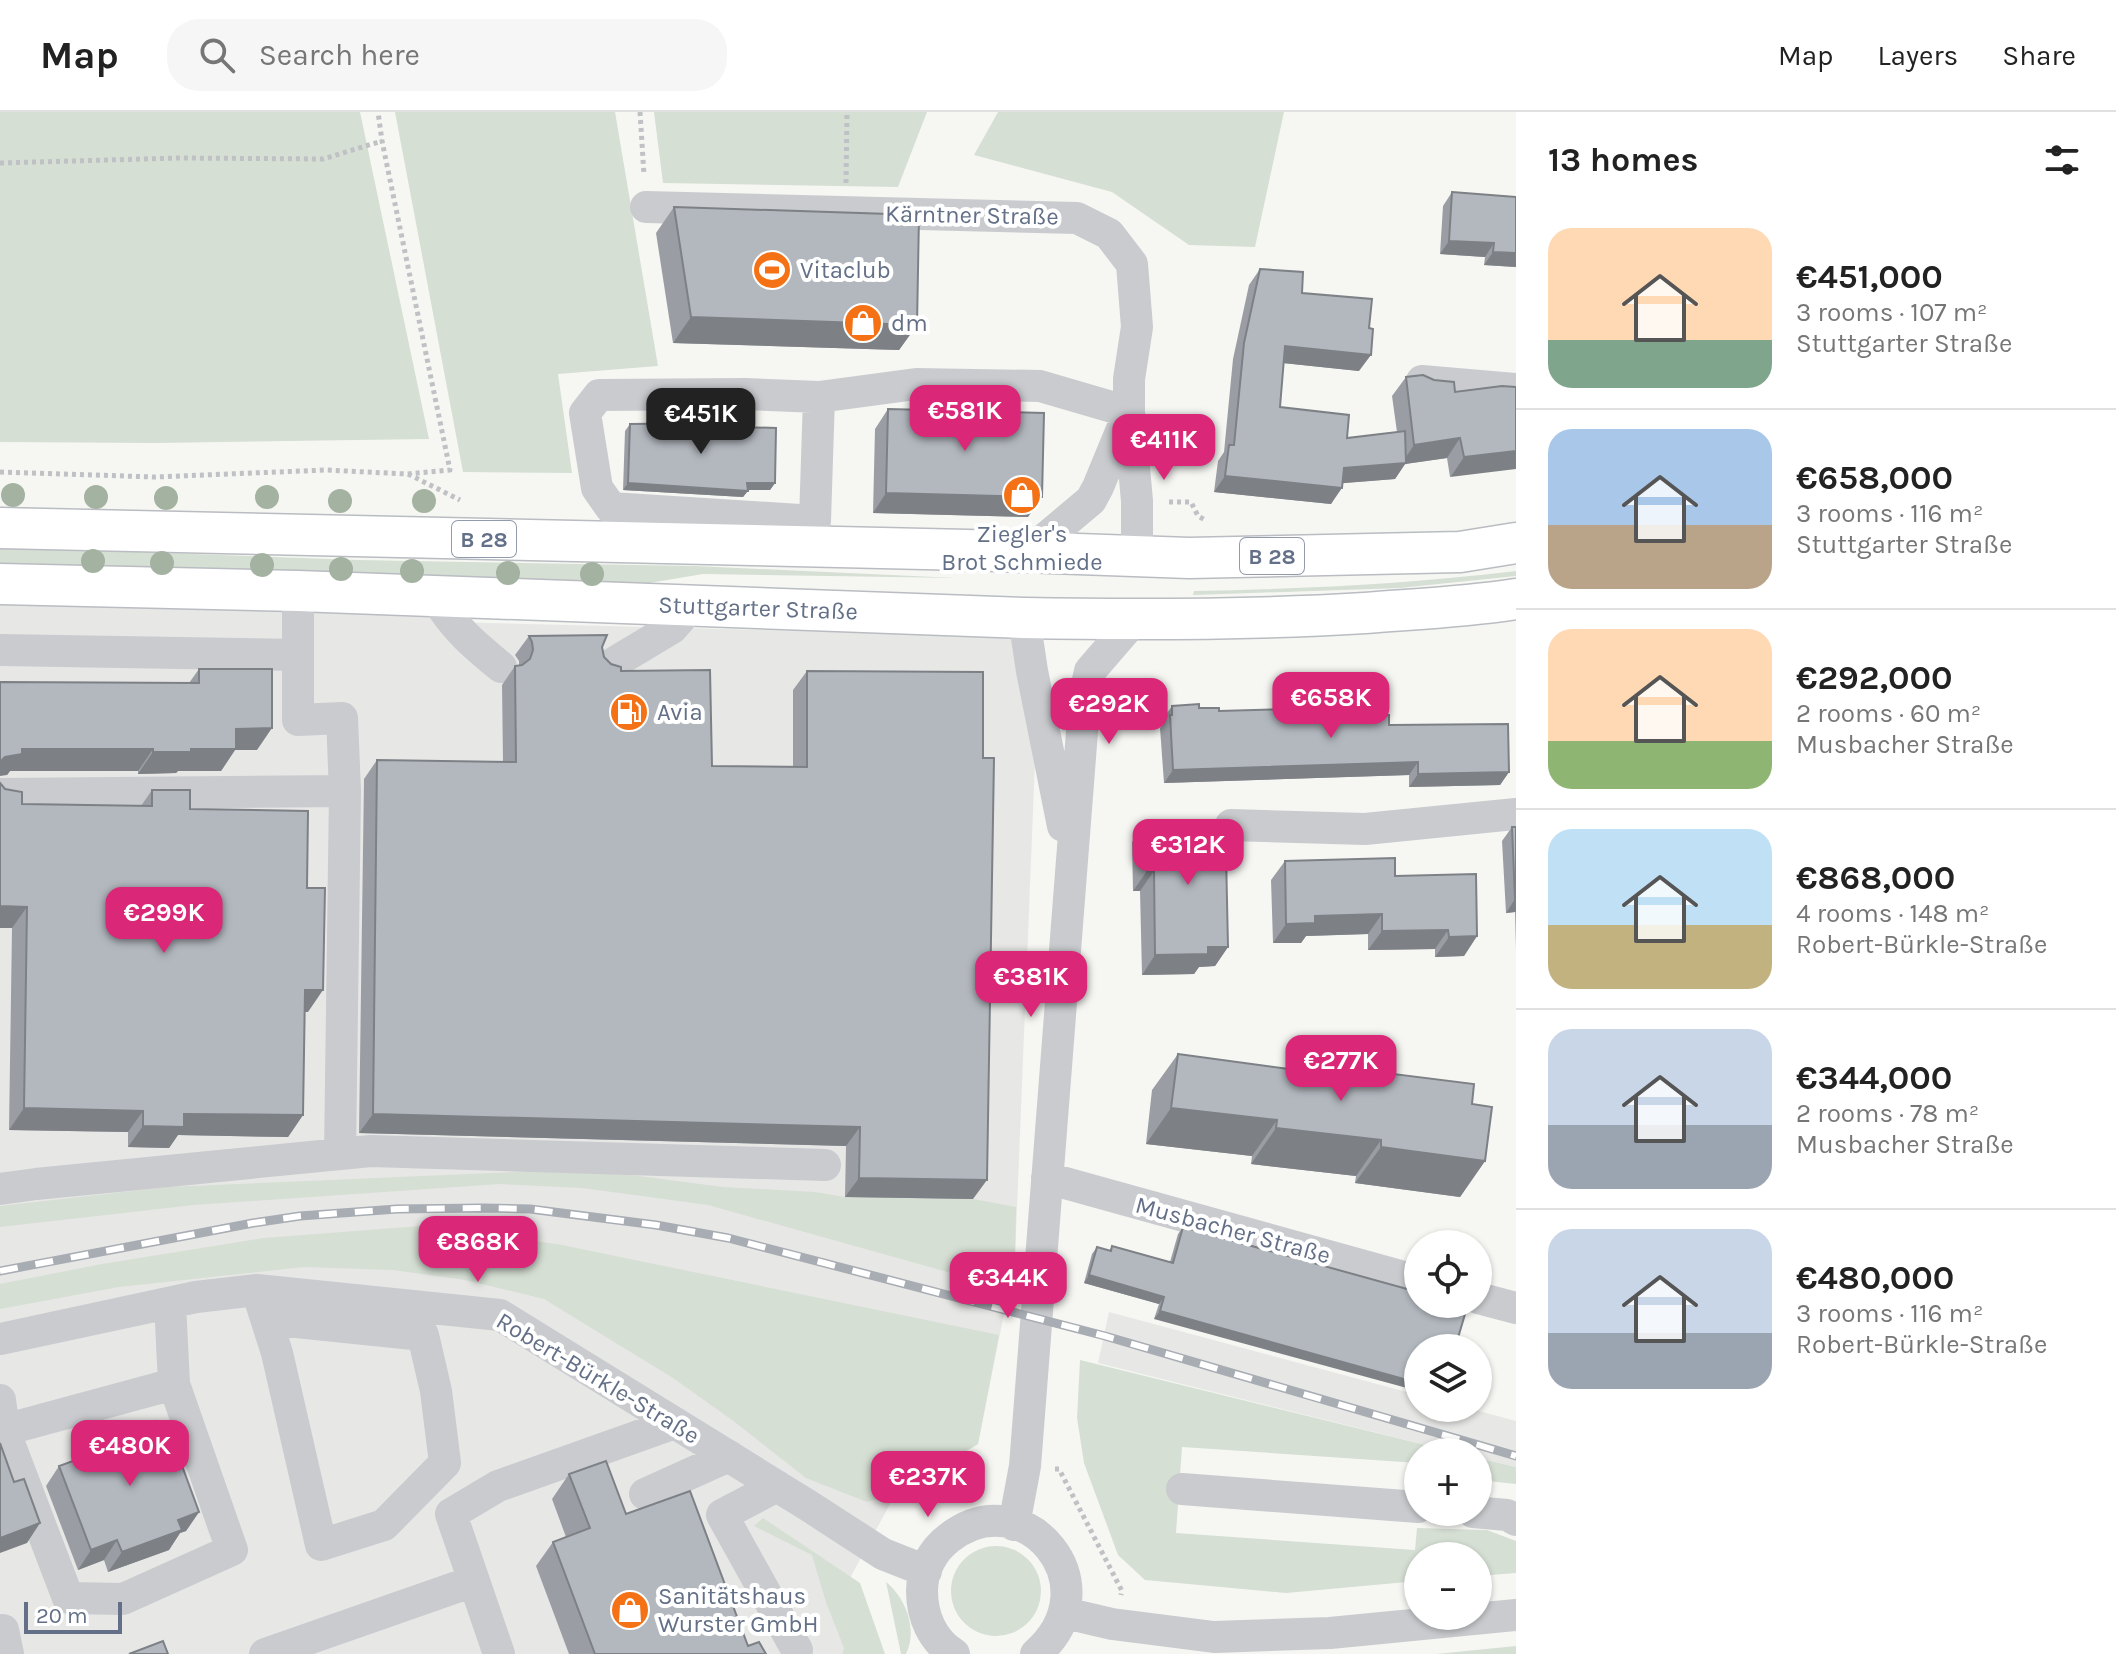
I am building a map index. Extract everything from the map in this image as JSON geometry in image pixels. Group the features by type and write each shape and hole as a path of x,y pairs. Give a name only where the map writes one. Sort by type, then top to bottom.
{"main road":[{"name":"B 28","path":"0,528 1205,557 1460,552 1516,543"},
{"path":"1024,618 1028,553"},
{"path":"1134,620 1137,556"},
{"name":"Stuttgarter Straße","path":"0,584 298,591 1134,620 1283,618 1472,606 1516,599"}],"street":[{"name":"Kärntner Straße","path":"646,207 1077,218 1109,234 1132,264 1137,327 1129,379 1129,412 1137,501 1137,556"},
{"path":"1422,381 1516,389"},
{"path":"819,397 815,521 611,508 597,488 585,413 599,395 819,397 916,384 1040,386 1129,412"},
{"name":"Kärntner Straße","path":"1028,553 1091,500 1129,412"},
{"path":"298,591 298,720 342,718 345,791 340,1154"},
{"path":"436,598 451,622 501,667"},
{"path":"607,667 672,628 692,605"},
{"path":"1024,618 1071,865"},
{"path":"1014,1525 1025,1466 1085,693 1090,671 1134,620"},
{"path":"0,650 298,655"},
{"path":"0,794 345,791"},
{"path":"1231,825 1365,829 1516,814"},
{"path":"0,1189 371,1151 825,1165"},
{"name":"Musbacher Straße","path":"1047,1178 1404,1277"},
{"path":"1492,1302 1516,1308"},
{"path":"170,1303 174,1384 232,1550 123,1599 68,1598 2,1415 174,1384"},
{"name":"Robert-Bürkle-Straße","path":"0,1339 170,1303 500,1315 883,1554 926,1571"},
{"path":"262,1304 423,1335 436,1391 445,1463 384,1525 321,1545 277,1353 262,1304"},
{"path":"499,1654 451,1514 498,1486 675,1423"},
{"path":"645,1494 729,1456"},
{"path":"777,1486 722,1515 797,1650"},
{"path":"1182,1489 1404,1506"},
{"path":"1492,1514 1507,1515 1516,1520"},
{"path":"954,1654 931,1631 923,1610 921,1587 927,1564 940,1545 958,1531 980,1522 1003,1521 1027,1529 1047,1543 1061,1564 1067,1588 1065,1613 1055,1635 1036,1654"},
{"path":"265,1654 320,1645 474,1581"},
{"path":"1065,1613 1112,1624 1214,1637 1330,1633 1516,1615"}],"path":[{"path":"0,472 155,477 326,470 407,474 450,470 378,112"},
{"path":"640,112 646,207"},
{"path":"847,112 847,212"},
{"path":"0,163 179,158 323,159 382,141"},
{"path":"1059,1469 1122,1591 1112,1624"}],"shaded area":[{"path":"0,112 360,112 429,439 0,442"},
{"path":"395,112 615,112 658,366 558,374 572,473 463,472"},
{"path":"654,112 927,112 898,187 663,183"},
{"path":"998,112 1284,112 1255,247 1189,245 1112,192 974,155"},
{"path":"0,547 358,560 695,566 956,578 703,574 637,585 0,566"},
{"path":"1516,571 1516,576 1400,588 1193,595 1194,591 1355,585"},
{"path":"0,589 298,591 451,622 1040,637 1015,1258 978,1444 896,1493 837,1602 861,1654 0,1654"},
{"path":"585,1169 723,1187 815,1192 845,1197 973,1199 1016,1207 1015,1258 1008,1289 708,1205 582,1188 500,1184 194,1205 0,1227 0,1206 167,1187"},
{"path":"433,1225 562,1245 999,1335 978,1444 896,1493 867,1502 806,1478 673,1378 544,1299 465,1280 393,1270 304,1267 119,1287 0,1309 0,1284 102,1264 264,1238"},
{"path":"1109,1312 1404,1391 1404,1422 1492,1422 1492,1414 1516,1421 1516,1467 1492,1461 1492,1438 1404,1440 1098,1363"},
{"path":"1080,1360 1404,1440 1404,1462 1182,1447 1176,1533 1404,1549 1404,1582 1286,1593 1145,1580 1118,1555 1084,1463 1077,1418"},
{"path":"1492,1461 1516,1467 1516,1484 1492,1481"},
{"path":"763,1518 860,1583 885,1654 842,1654 844,1648 812,1555 754,1526"},
{"path":"1417,1528 1487,1530 1516,1541 1516,1573 1492,1575 1492,1542 1416,1542"},
{"path":"996,1546 1013,1550 1028,1559 1037,1574 1041,1591 1037,1608 1028,1623 1013,1632 996,1636 979,1632 964,1623 955,1608 951,1591 955,1574 964,1559 979,1550"},
{"path":"886,1582 899,1597 908,1615 911,1635 906,1654 901,1654"},
{"path":"1516,1646 1516,1654 1436,1654"}],"building":[{"path":"1452,192 1516,197 1516,253 1493,252 1494,243 1449,241"},
{"path":"674,207 919,215 917,325 691,317"},
{"path":"1260,269 1303,272 1302,293 1372,299 1369,328 1373,329 1371,355 1285,346 1280,407 1349,415 1347,438 1405,431 1406,463 1344,468 1342,488 1225,476 1229,445 1234,445 1244,343"},
{"path":"1423,375 1434,380 1454,382 1455,392 1516,387 1516,451 1464,457 1460,438 1414,445 1406,377"},
{"path":"888,409 1044,413 1042,497 886,493"},
{"path":"707,423 707,426 776,428 775,483 747,483 748,491 628,483 630,424"},
{"path":"607,635 602,647 604,657 611,664 621,667 621,671 710,670 712,766 807,767 807,671 983,672 983,758 994,758 987,1180 859,1178 860,1127 373,1114 377,760 516,762 515,666 530,659 533,650 529,636"},
{"path":"199,669 272,669 272,728 236,729 236,749 153,752 153,749 22,749 22,754 5,757 0,762 0,682 199,683"},
{"path":"1372,695 1373,716 1389,715 1389,725 1508,724 1509,772 1418,774 1418,762 1173,770 1172,706 1199,704 1199,708 1219,708 1219,711 1343,710 1343,696"},
{"path":"0,783 5,789 22,792 22,804 152,806 152,790 190,790 190,809 308,811 307,888 325,888 323,990 305,990 303,1115 184,1114 184,1127 143,1126 143,1111 24,1108 27,907 0,906"},
{"path":"1220,821 1220,854 1226,854 1228,947 1208,947 1208,954 1155,955 1154,871 1147,871 1146,823"},
{"path":"1512,827 1516,827 1516,899 1515,899"},
{"path":"1395,858 1395,876 1476,874 1477,936 1449,937 1448,930 1382,931 1382,914 1315,916 1315,923 1286,924 1285,861"},
{"path":"1178,1054 1304,1071 1306,1055 1370,1063 1369,1071 1474,1084 1472,1104 1492,1107 1485,1161 1381,1147 1381,1140 1276,1128 1277,1120 1171,1108"},
{"path":"1183,1227 1404,1288 1404,1318 1464,1318 1459,1334 1404,1334 1404,1379 1160,1311 1164,1297 1089,1275 1097,1247 1111,1251 1112,1246 1173,1263"},
{"path":"155,1421 158,1428 167,1425 199,1512 178,1520 182,1530 122,1552 117,1540 91,1550 59,1466 87,1456 84,1447"},
{"path":"0,1443 14,1482 24,1479 40,1523 0,1538"},
{"name":"Sanitätshaus Wurster GmbH","path":"606,1461 626,1514 690,1491 748,1646 759,1642 766,1654 595,1654 553,1542 590,1528 569,1474"},
{"path":"163,1641 168,1654 129,1654"}],"railway":[{"path":"0,1271 300,1216 397,1209 530,1209 656,1225 728,1238 1105,1336 1516,1456"}],"place":[{"name":"Vitaclub","path":"772,270"},
{"name":"dm","path":"863,323"},
{"name":"Ziegler's Brot Schmiede","path":"1022,495"},
{"name":"Avia","path":"629,712"},
{"name":"Sanitätshaus Wurster GmbH","path":"630,1610"}]}
